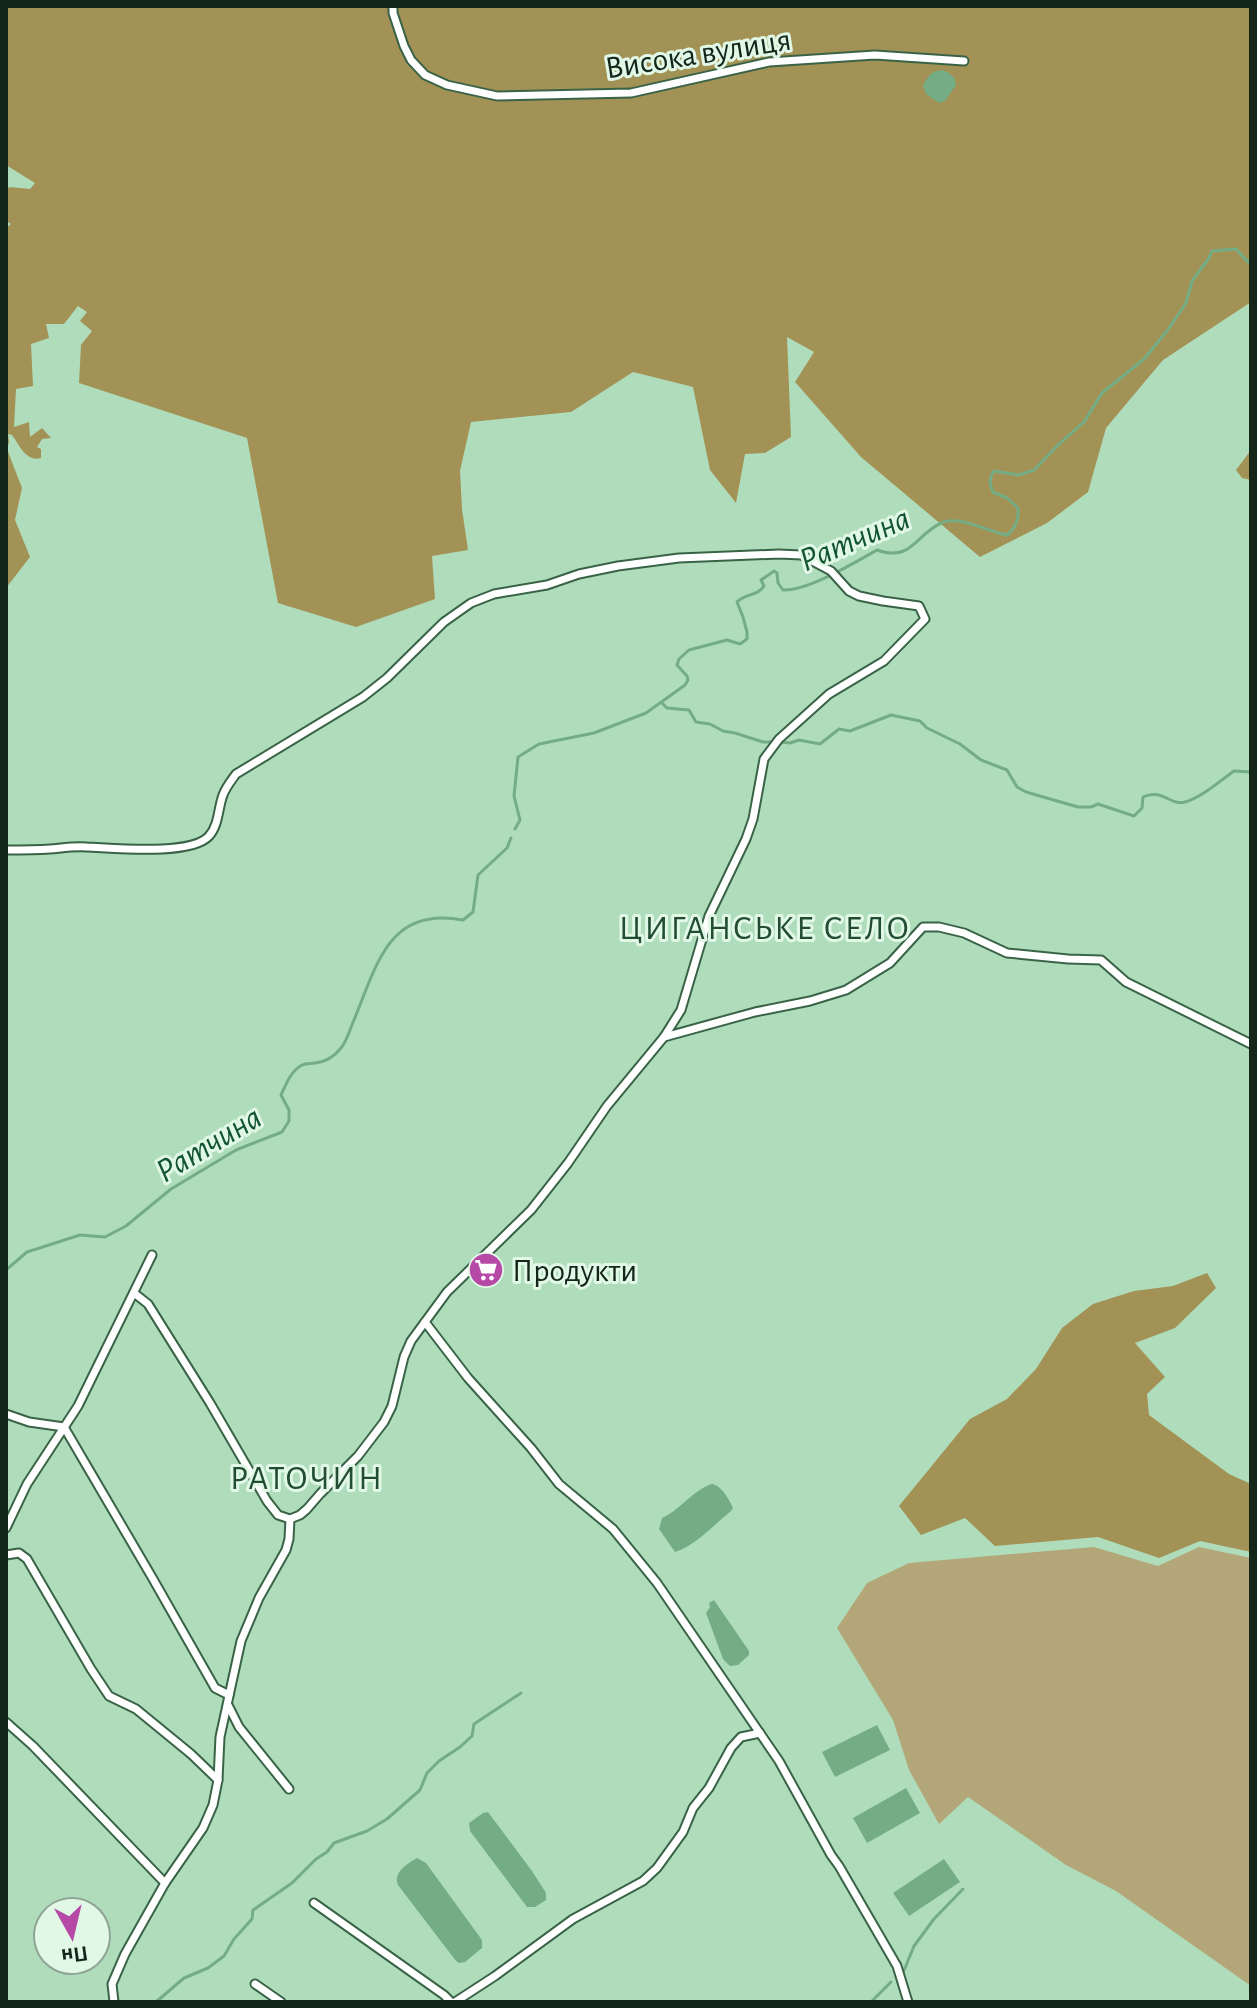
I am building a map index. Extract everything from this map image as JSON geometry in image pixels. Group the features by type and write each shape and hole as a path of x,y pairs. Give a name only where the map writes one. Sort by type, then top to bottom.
{"street":[{"name":"Висока вулиця","path":"393,6 404,46 411,60 425,75 447,85 497,96 631,93 769,62 875,55 964,61"},
{"path":"6,850 166,848 201,843 211,834 222,797 236,774 363,697 444,622 471,603 494,594 547,585 618,566 679,558 790,554 801,555 831,571 849,591 859,596 919,606 925,619 884,661 829,694 779,739 764,759 753,819 709,916 681,1010 664,1037 607,1106 531,1210 447,1292 411,1341 392,1406 375,1436 300,1515 290,1519 278,1515 267,1501 148,1304 134,1293"},
{"path":"664,1037 846,990 890,963 923,927 939,927 964,933 1007,953 1101,960 1126,982 1251,1044"},
{"path":"6,1528 27,1484 78,1406 152,1255"},
{"path":"425,1322 468,1378 559,1484 613,1529 648,1571 779,1761 897,1966 908,2002"},
{"path":"6,1414 29,1422 64,1427"},
{"path":"64,1427 215,1688 229,1695"},
{"path":"114,2002 112,1984 117,1971 165,1883 203,1828 213,1805 218,1780 220,1737 241,1641 259,1598 286,1550 290,1519"},
{"path":"6,1555 19,1553 27,1559 109,1696 136,1709 218,1780"},
{"path":"228,1705 239,1727 289,1789"},
{"path":"6,1722 165,1883"},
{"path":"314,1903 453,2002 495,1976 573,1919 643,1881 657,1868 683,1832 693,1808 709,1788 731,1748 741,1737 760,1733"},
{"path":"255,1984 281,2002"}],"shaded area":[{"path":"6,6 1251,6 1251,302 1163,360 1106,428 1088,492 1047,523 980,557 861,457 795,382 814,352 787,337 791,437 765,453 745,454 736,503 710,470 693,387 633,372 571,412 471,422 460,471 468,550 432,556 435,599 356,627 278,603 247,438 79,383 81,345 92,331 80,321 87,312 78,306 64,324 46,324 49,338 31,344 33,386 16,389 14,427 29,422 30,437 42,428 51,438 42,439 37,447 41,449 41,458 36,459 27,455 8,434 7,449 22,488 15,520 30,557 6,588 6,228 11,224 6,221 6,192 9,187 30,189 35,183 6,165"},
{"path":"943,70 955,79 956,85 945,101 939,103 926,94 923,86 930,75"},
{"path":"1251,450 1251,480 1242,478 1236,470"},
{"path":"1207,1273 1216,1288 1175,1328 1135,1343 1165,1377 1147,1394 1149,1415 1229,1474 1251,1484 1251,1552 1200,1541 1159,1558 1098,1537 995,1546 965,1518 921,1535 899,1506 970,1419 1007,1399 1036,1369 1062,1328 1093,1304 1134,1291 1173,1286"},
{"path":"712,1484 722,1490 733,1508 697,1540 675,1552 659,1529 662,1518"},
{"path":"1094,1547 1158,1566 1199,1547 1251,1558 1251,1986 1116,1891 1066,1865 968,1797 939,1824 909,1770 893,1720 837,1628 867,1583 909,1563"},
{"path":"714,1600 749,1651 749,1655 738,1665 730,1666 723,1659 706,1613 709,1603"},
{"path":"877,1725 890,1750 835,1777 822,1752"},
{"path":"906,1788 920,1813 867,1843 853,1818"},
{"path":"488,1812 546,1893 546,1900 535,1907 527,1907 470,1831 469,1823"},
{"path":"417,1858 426,1863 482,1940 482,1948 465,1962 456,1961 398,1885 399,1872"},
{"path":"944,1859 960,1882 909,1916 893,1893"}],"waterway":[{"name":"Ратчина","path":"515,829 520,820 514,796 518,757 539,744 594,733 646,713 685,685 688,680 677,665 679,659 689,650 727,640 740,644 747,639 737,602 761,589 764,586 761,580 774,571 783,590 805,586 877,550 899,553 944,522 967,523 1007,535 1016,523 1018,508 1007,498 993,492 990,481 994,471 1019,475 1034,470 1084,422 1102,393 1144,359 1167,331 1186,303 1192,281 1212,251 1236,249 1251,263"},
{"path":"662,703 667,708 689,710 696,722 763,742 774,742"},
{"path":"781,742 799,740 820,744 839,729 850,731 891,715 920,721 981,760 1007,770 1017,787 1026,792 1078,807 1098,804 1134,816 1142,808 1143,797 1156,795 1185,802 1204,793 1234,771 1251,772"},
{"name":"Ратчина","path":"6,1270 27,1252 80,1235 105,1237 126,1226 171,1189 236,1150 282,1132 289,1121 289,1110 281,1095 289,1078 302,1065 326,1060 343,1045 370,979 389,944 402,931 418,922 438,918 463,920 473,912 478,875 507,848 511,838"},
{"path":"156,2002 184,1978 208,1968 224,1956 252,1919 253,1910 292,1883 334,1843 367,1831 387,1819 420,1790 427,1773 439,1761 472,1736 474,1724 521,1693"},
{"path":"903,1973 914,1946 934,1919 963,1889"},
{"path":"871,2002 891,1982"}],"place":[{"name":"Продукти","path":"486,1270"}],"district":[{"name":"ЦИГАНСЬКЕ СЕЛО","path":"765,927"},
{"name":"РАТОЧИН","path":"307,1477"}]}
